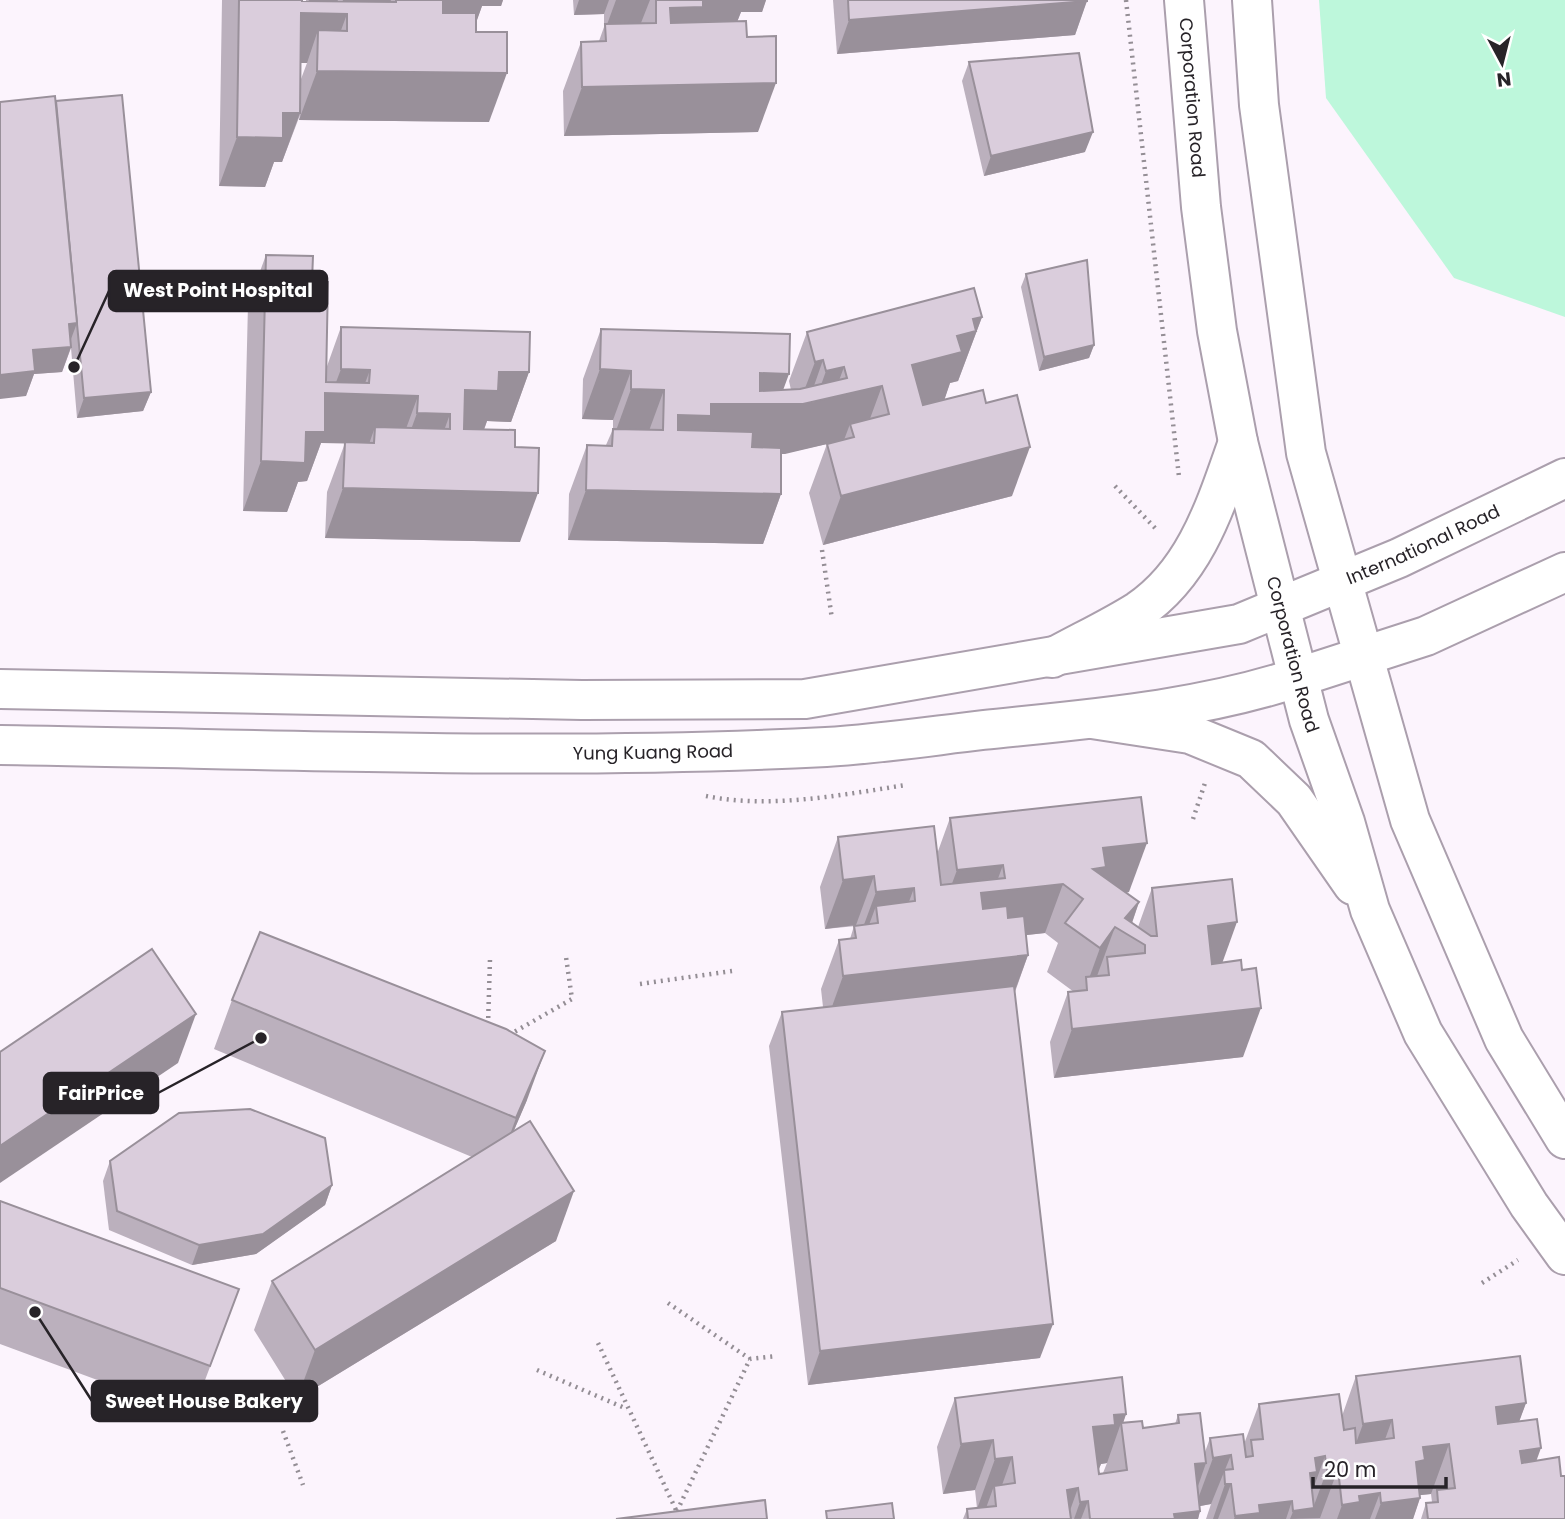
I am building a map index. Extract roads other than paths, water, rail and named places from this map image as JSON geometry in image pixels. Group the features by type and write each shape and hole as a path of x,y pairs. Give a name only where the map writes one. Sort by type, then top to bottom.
{"main road":[{"name":"Corporation Road","path":"1184,0 1202,207 1217,331 1238,442 1309,720 1345,822 1370,910 1423,1033 1528,1205 1565,1255"},
{"path":"1252,0 1259,105 1306,453 1410,820 1504,1039 1565,1139"},
{"path":"1052,658 1139,610 1171,580 1193,554 1211,517 1238,442"},
{"name":"International Road","path":"1280,607 1399,558 1565,478"},
{"path":"1299,677 1426,636 1565,572"},
{"path":"0,689 582,700 805,699 1239,624 1280,607"},
{"name":"Yung Kuang Road","path":"0,745 621,753 829,747 1092,719 1194,704 1257,691 1299,677"},
{"path":"1092,719 1190,734 1251,759 1294,800 1370,910"}],"place":[{"name":"West Point Hospital","path":"74,367"},
{"name":"FairPrice","path":"261,1038"},
{"name":"Sweet House Bakery","path":"35,1312"}]}
